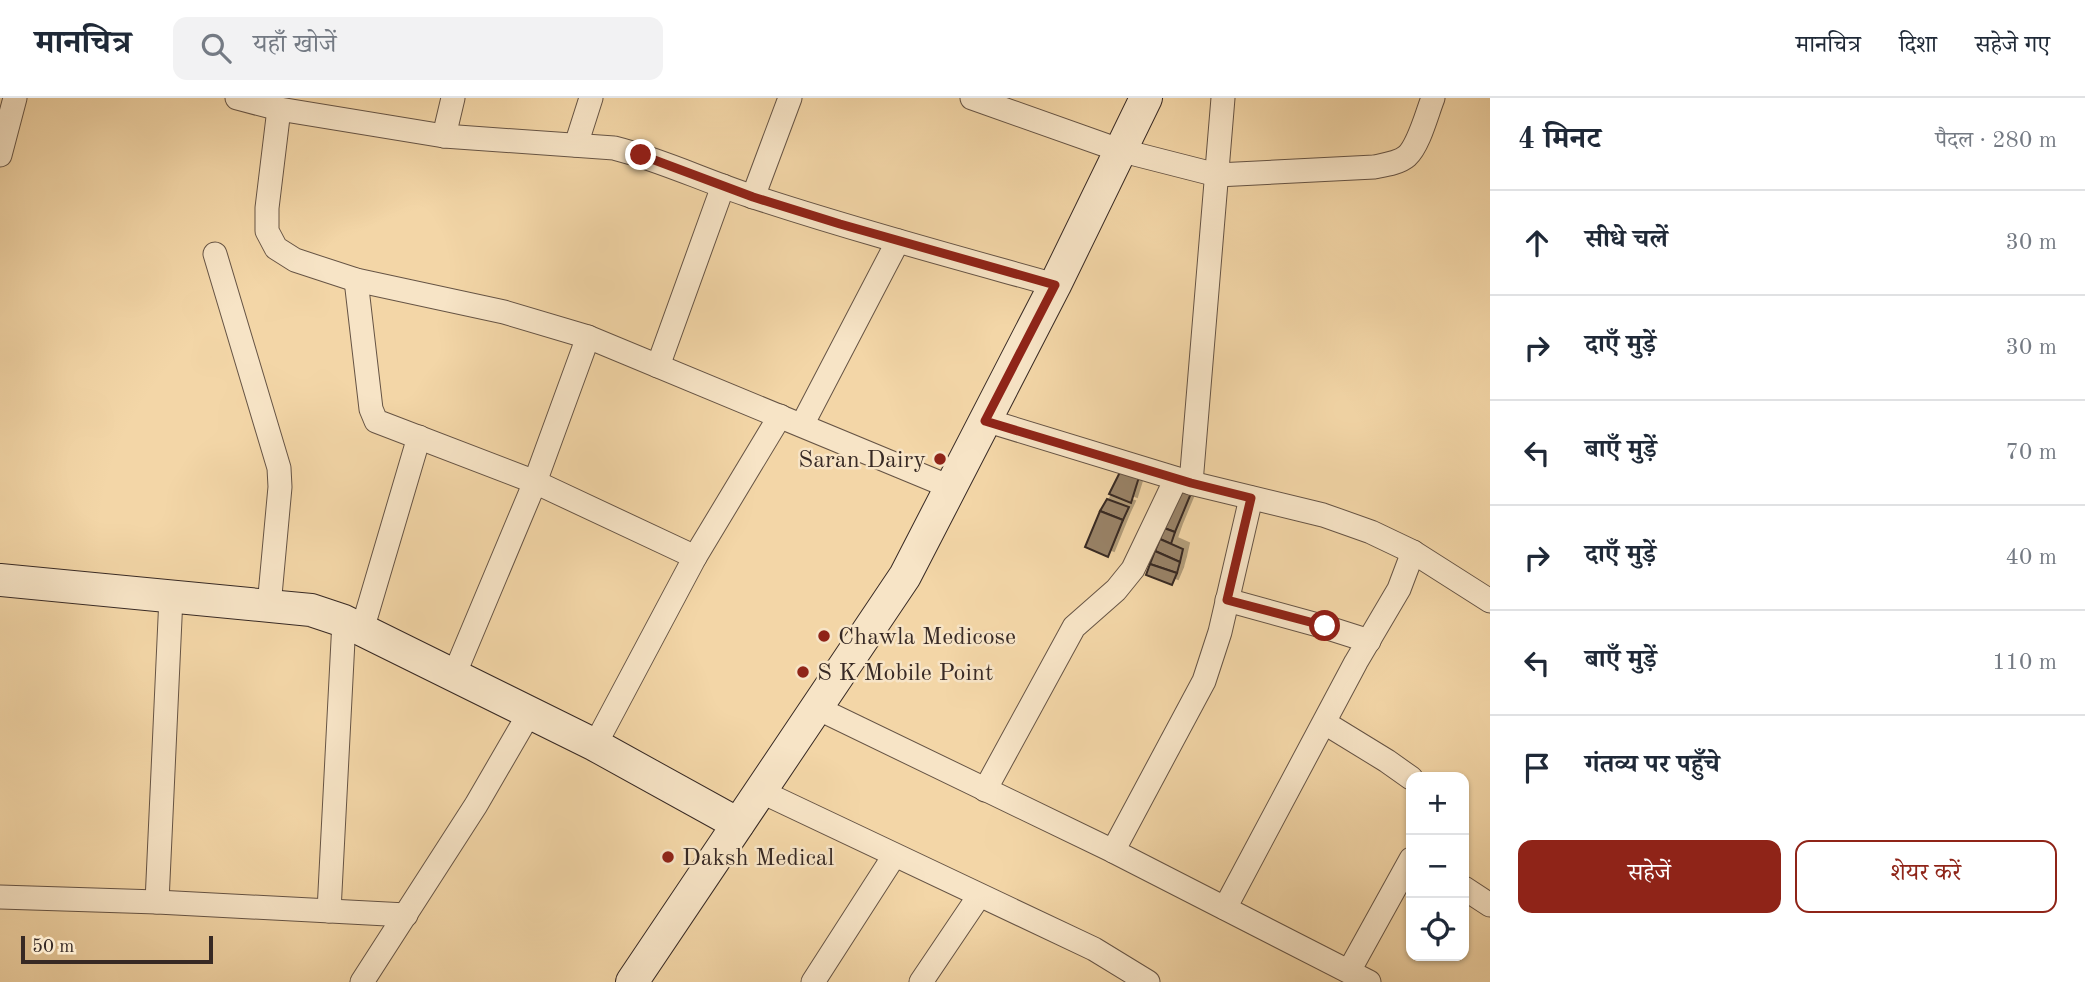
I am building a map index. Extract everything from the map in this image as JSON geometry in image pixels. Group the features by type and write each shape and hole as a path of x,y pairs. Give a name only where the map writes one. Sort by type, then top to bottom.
{"main road":[{"path":"641,979 738,824 905,576 1055,285 1146,98"},
{"path":"0,580 311,610 353,625 530,712 738,824"}],"street":[{"path":"0,155 15,98"},
{"path":"237,98 279,108 444,136 614,148 641,155 753,197 1055,285"},
{"path":"444,136 453,98"},
{"path":"576,145 591,98"},
{"path":"753,197 790,98"},
{"path":"972,98 1119,150 1217,175 1374,167 1393,163 1407,156 1433,98"},
{"path":"985,790 1074,626 1116,590 1133,569 1183,481 1223,98"},
{"path":"279,108 267,208 267,231 276,247 295,260 356,280 504,312 588,337 950,487"},
{"path":"658,366 723,186"},
{"path":"802,425 898,241"},
{"path":"215,254 279,468 280,487 269,606"},
{"path":"356,280 371,410 376,421 535,482 695,557"},
{"path":"454,675 535,482 588,337"},
{"path":"595,745 695,557 780,416"},
{"path":"985,421 1183,481 1323,515 1371,532 1413,552 1490,601"},
{"path":"329,911 353,625 419,438"},
{"path":"1113,851 1204,681 1220,632 1251,498"},
{"path":"1226,908 1399,589 1413,552"},
{"path":"157,902 171,597"},
{"path":"1227,600 1325,626 1369,641"},
{"path":"817,708 1113,851 1369,982"},
{"path":"362,982 475,805 530,712"},
{"path":"1325,723 1406,774"},
{"path":"760,791 1094,950 1141,980"},
{"path":"813,982 894,856"},
{"path":"1349,971 1406,868"},
{"path":"1469,891 1490,905"},
{"path":"921,982 979,896"},
{"path":"0,897 406,915"}],"building":[{"path":"1121,470 1139,477 1131,503 1109,494"},
{"path":"1181,487 1192,491 1175,532 1164,528"},
{"path":"1107,499 1129,507 1123,520 1100,511"},
{"path":"1100,511 1123,520 1108,557 1085,547"},
{"path":"1164,528 1175,532 1171,544 1160,539"},
{"path":"1160,539 1183,549 1180,562 1155,551"},
{"path":"1155,551 1180,562 1177,573 1150,564"},
{"path":"1150,564 1177,573 1172,585 1146,575"}],"place":[{"name":"Saran Dairy","path":"940,459"},
{"name":"Chawla Medicose","path":"824,636"},
{"name":"S K Mobile Point","path":"803,672"},
{"name":"Daksh Medical","path":"668,857"}],"route":[{"path":"641,155 753,197 1055,285 985,421 1191,483 1251,498 1227,600 1325,626"}]}
